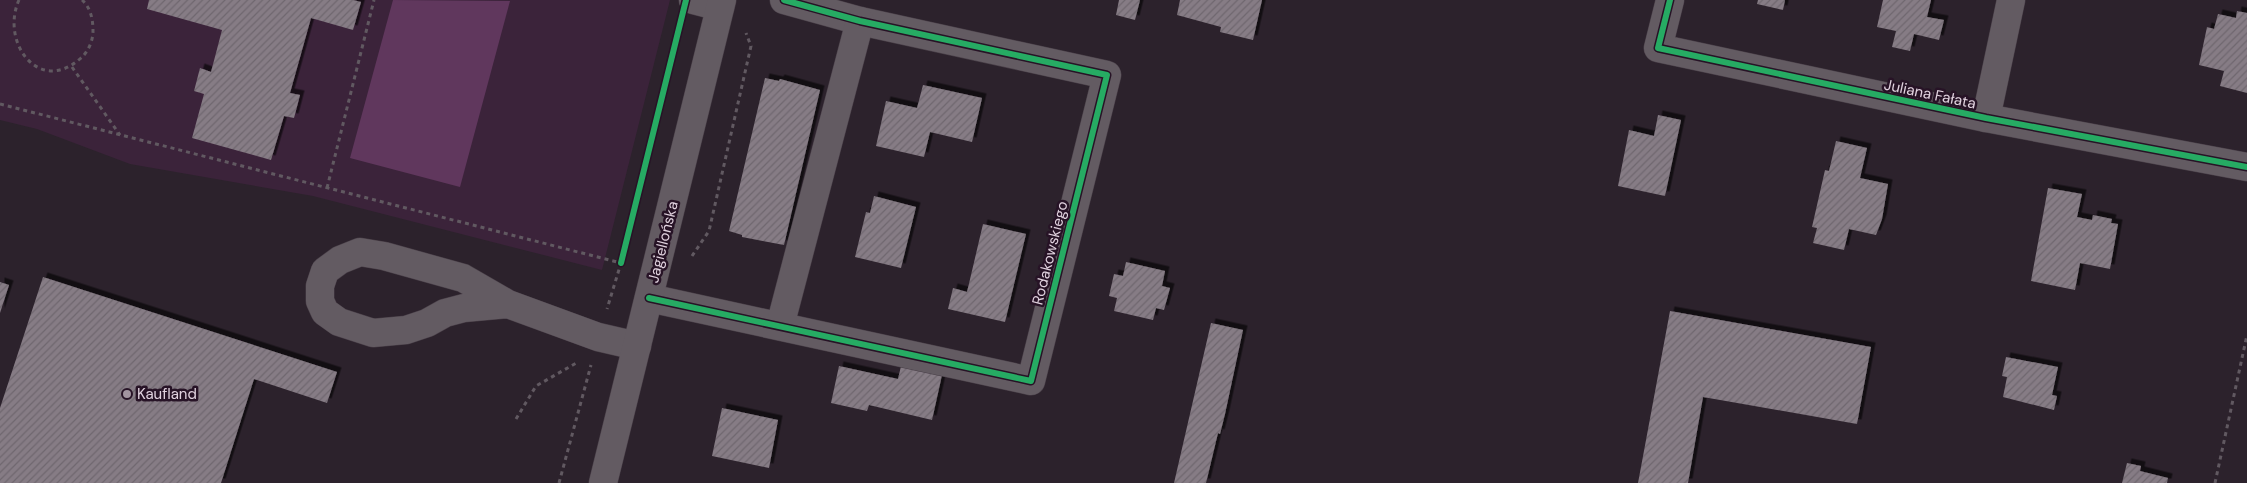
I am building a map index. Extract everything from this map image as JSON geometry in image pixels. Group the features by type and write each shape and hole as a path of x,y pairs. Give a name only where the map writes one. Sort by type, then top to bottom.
{"street":[{"path":"693,0 721,4"},
{"name":"Rodakowskiego","path":"649,298 1030,381 1107,75 860,21 784,0"},
{"name":"Juliana Fałata","path":"1670,0 1658,48 1986,118 2247,167"},
{"path":"1986,118 2011,0"},
{"name":"Jagiellońska","path":"604,483 721,4"},
{"path":"780,326 860,21"},
{"path":"508,304 464,308 445,313 427,324 406,330 373,333 339,322 325,312 320,301 320,286 325,271 340,260 360,252 384,256 463,278 508,304 598,337 637,346"}],"path":[{"path":"8,19 18,0"},
{"path":"17,56 33,68 53,72 72,67 86,54 93,38 93,19 82,0"},
{"path":"327,188 374,0"},
{"path":"690,263 691,257 709,231 751,46 746,33 748,26"},
{"path":"72,67 120,135"},
{"path":"2215,483 2247,335"},
{"path":"516,419 536,386 586,357"}],"shaded area":[{"path":"0,0 670,0 602,270 313,196 130,164 37,129 0,120"},
{"path":"393,0 510,1 460,187 350,158"}],"building":[{"path":"149,0 353,0 361,2 353,30 311,18 290,93 300,95 294,118 284,116 271,160 192,138 204,94 194,91 200,68 211,72 222,30 147,9"},
{"path":"1119,0 1140,0 1135,20 1116,15"},
{"path":"1180,0 1262,0 1253,40 1220,32 1221,27 1177,15"},
{"path":"1758,0 1785,0 1783,10 1757,4"},
{"path":"1883,0 1931,0 1927,17 1944,20 1939,40 1914,34 1910,51 1892,47 1896,31 1877,27"},
{"path":"2237,11 2247,13 2247,93 2220,86 2224,71 2199,65 2207,27 2214,29 2218,14 2236,18"},
{"path":"765,78 779,81 780,79 820,90 784,245 742,237 742,235 729,231"},
{"path":"923,85 982,98 972,142 930,132 924,157 876,146 886,101 917,108"},
{"path":"1658,115 1681,120 1665,196 1618,186 1629,130 1654,136"},
{"path":"1836,141 1867,148 1860,178 1888,184 1882,219 1876,235 1849,229 1844,250 1813,243 1817,228 1812,227 1825,170 1829,171"},
{"path":"2048,188 2082,194 2077,217 2092,220 2093,215 2112,219 2111,223 2118,224 2110,269 2080,263 2075,290 2031,281"},
{"path":"874,196 916,207 901,268 855,257 866,212 870,213"},
{"path":"983,224 1026,234 1005,322 948,309 953,288 967,292"},
{"path":"1126,262 1165,271 1162,286 1170,288 1164,310 1156,308 1153,320 1114,311 1117,298 1109,296 1114,274 1123,276"},
{"name":"Kaufland","path":"43,277 337,372 327,403 254,379 221,483 0,483 0,408"},
{"path":"0,282 9,285 0,313"},
{"path":"1670,311 1871,347 1857,424 1703,397 1688,483 1638,483"},
{"path":"1211,323 1243,330 1225,414 1220,434 1218,433 1206,483 1174,483"},
{"path":"2006,357 2058,367 2052,395 2057,396 2054,410 2003,397 2007,377 2002,376"},
{"path":"839,366 898,379 901,366 942,375 932,420 869,405 867,411 831,403"},
{"path":"722,408 778,420 769,468 712,456"},
{"path":"2127,463 2141,466 2140,471 2168,478 2167,483 2122,483"}],"cycle path":[{"path":"621,263 686,0"},
{"path":"649,298 1031,381 1107,75 860,21 784,0"},
{"path":"1670,0 1658,48 1986,118 2247,167"}],"place":[{"name":"Kaufland","path":"127,394"}]}
